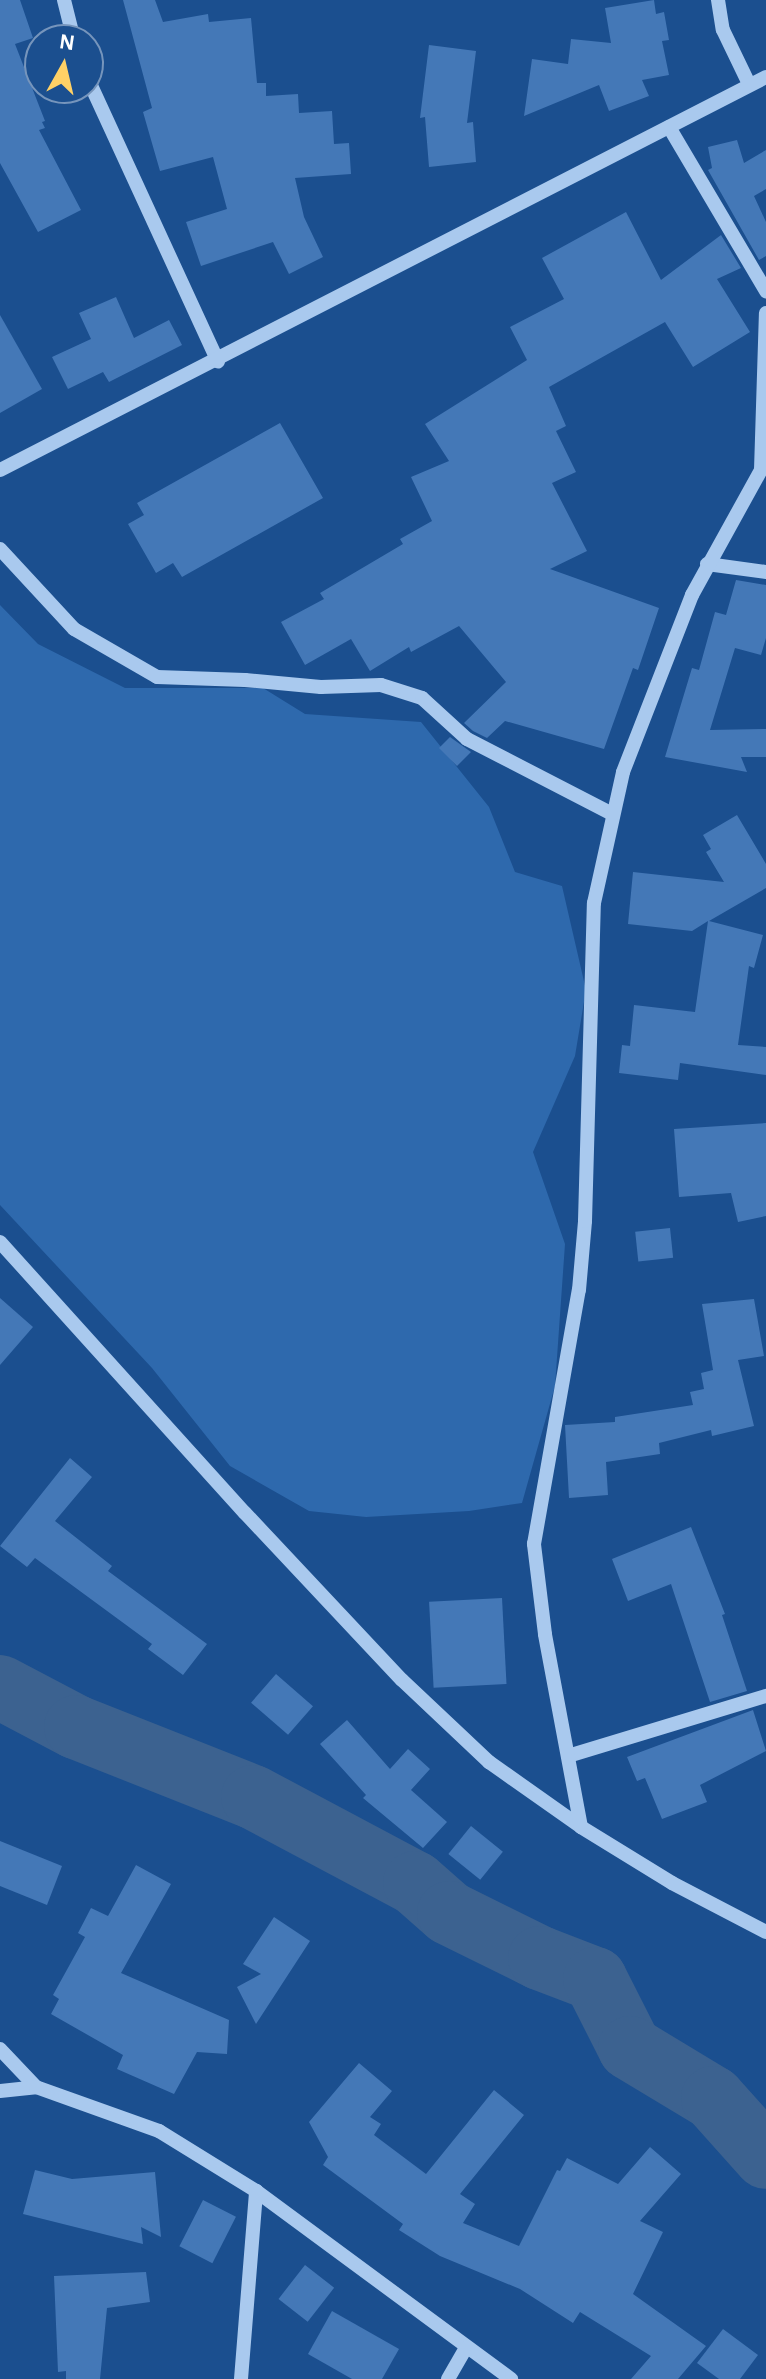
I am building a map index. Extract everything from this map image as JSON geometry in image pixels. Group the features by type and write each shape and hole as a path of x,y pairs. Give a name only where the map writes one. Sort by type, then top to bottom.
{"street":[{"path":"64,0 70,24"},
{"path":"718,0 723,30 749,84"},
{"path":"0,470 218,361 766,77"},
{"path":"100,104 218,361"},
{"path":"669,127 766,291"},
{"path":"581,1827 545,1634 534,1544 579,1290 585,1221 594,903 623,772 707,564 761,470 766,313"},
{"path":"0,549 74,629 157,677 321,687 381,685 422,698 467,739 612,814"},
{"path":"707,564 766,572"},
{"path":"0,1242 245,1513 402,1680 489,1762 581,1827 672,1883 766,1932"},
{"path":"568,1756 766,1696"},
{"path":"0,2049 36,2087"},
{"path":"0,2091 36,2087 159,2131 256,2191 511,2379"},
{"path":"241,2379 256,2191"},
{"path":"448,2379 466,2348"}],"shaded area":[{"path":"0,605 38,644 125,688 263,688 305,714 421,722 489,807 515,872 562,886 586,990 575,1056 533,1152 565,1244 555,1386 522,1503 469,1511 366,1517 309,1511 230,1466 152,1368 0,1205"}],"building":[{"path":"0,0 20,0 28,24 24,24 24,41 15,44 24,67 24,104 38,104 45,121 42,122 45,128 39,130 81,210 38,232 0,163"},
{"path":"123,0 155,0 163,22 208,14 209,22 251,18 257,83 266,83 266,96 298,94 299,113 332,111 334,144 349,143 351,174 295,178 304,217 323,257 289,274 273,242 201,266 186,222 227,209 213,157 160,171 143,112 152,108"},
{"path":"654,0 656,14 664,12 669,40 662,41 669,75 642,80 649,96 609,111 599,85 524,116 532,59 568,64 571,39 611,43 605,8"},
{"path":"429,45 476,51 467,123 473,122 476,162 429,167 425,117 420,118"},
{"path":"737,140 744,163 766,150 766,189 754,196 766,222 766,256 759,260 708,170 712,168 708,147"},
{"path":"626,212 661,280 721,235 741,268 717,279 750,332 693,367 665,322 549,387 566,426 556,431 576,472 552,483 587,551 550,569 659,608 638,670 633,668 604,749 505,721 487,738 473,731 464,723 506,682 459,626 411,652 409,647 370,671 351,639 305,665 281,622 324,599 320,593 403,544 400,539 432,521 411,477 449,461 425,424 527,360 510,327 564,299 542,258"},
{"path":"116,297 134,338 169,320 182,345 109,382 103,372 68,389 52,357 91,339 79,313"},
{"path":"0,315 42,389 0,413"},
{"path":"280,423 323,498 182,577 173,563 156,573 128,524 144,515 137,503"},
{"path":"736,580 766,585 766,638 761,655 735,648 710,730 766,729 766,757 741,757 747,772 665,757 692,668 699,670 715,612 726,615"},
{"path":"450,737 471,752 457,766 439,748"},
{"path":"737,815 766,864 766,888 709,921 763,935 754,968 749,966 738,1045 766,1047 766,1075 680,1063 678,1080 619,1073 622,1045 630,1046 634,1005 695,1012 708,921 692,931 628,924 633,872 724,882 706,852 711,849 703,835"},
{"path":"766,1123 766,1216 738,1222 731,1193 679,1197 674,1129"},
{"path":"670,1228 673,1258 638,1261 635,1232"},
{"path":"0,1298 33,1327 0,1365"},
{"path":"754,1299 764,1356 738,1360 754,1426 712,1436 711,1430 659,1443 660,1454 606,1462 608,1495 569,1498 565,1425 615,1422 615,1417 693,1405 690,1392 704,1389 701,1373 713,1370 702,1304"},
{"path":"70,1458 92,1477 55,1521 112,1566 108,1571 207,1644 183,1675 148,1649 152,1644 35,1558 27,1567 0,1546"},
{"path":"691,1527 725,1614 722,1615 747,1691 710,1702 671,1584 628,1601 612,1559"},
{"path":"502,1598 507,1684 434,1688 429,1602"},
{"path":"276,1674 313,1706 288,1735 251,1703"},
{"path":"753,1710 766,1751 700,1785 707,1802 662,1819 645,1778 637,1781 627,1757"},
{"path":"347,1720 390,1769 408,1749 430,1769 411,1790 447,1822 423,1848 363,1798 366,1795 320,1744"},
{"path":"471,1826 503,1852 480,1880 448,1854"},
{"path":"0,1841 62,1866 47,1905 0,1886"},
{"path":"136,1865 171,1884 121,1973 229,2020 227,2054 197,2052 174,2094 117,2069 123,2055 51,2014 59,1999 53,1995 85,1937 78,1933 91,1908 108,1916"},
{"path":"274,1917 310,1941 256,2024 237,1987 261,1974 243,1964"},
{"path":"359,2063 392,2091 370,2117 381,2124 374,2135 426,2174 494,2090 524,2115 460,2194 475,2204 463,2223 519,2246 557,2170 560,2171 567,2158 618,2184 650,2147 681,2174 640,2221 663,2232 633,2294 706,2346 678,2379 631,2379 651,2356 580,2312 573,2323 520,2289 440,2256 399,2230 403,2224 323,2165 328,2157 309,2122"},
{"path":"35,2170 72,2179 155,2172 161,2237 141,2227 143,2244 23,2214"},
{"path":"203,2200 236,2217 212,2263 179,2246"},
{"path":"305,2265 334,2288 308,2322 279,2299"},
{"path":"146,2272 150,2302 107,2308 100,2379 66,2379 66,2371 58,2372 54,2276"},
{"path":"332,2311 399,2349 382,2379 352,2379 308,2354"},
{"path":"723,2329 758,2355 740,2379 719,2379 697,2363"}],"waterway":[{"path":"0,1687 76,1727 253,1797 415,1883 449,1913 540,1958 595,1979 630,2048 713,2098 766,2157"}]}
